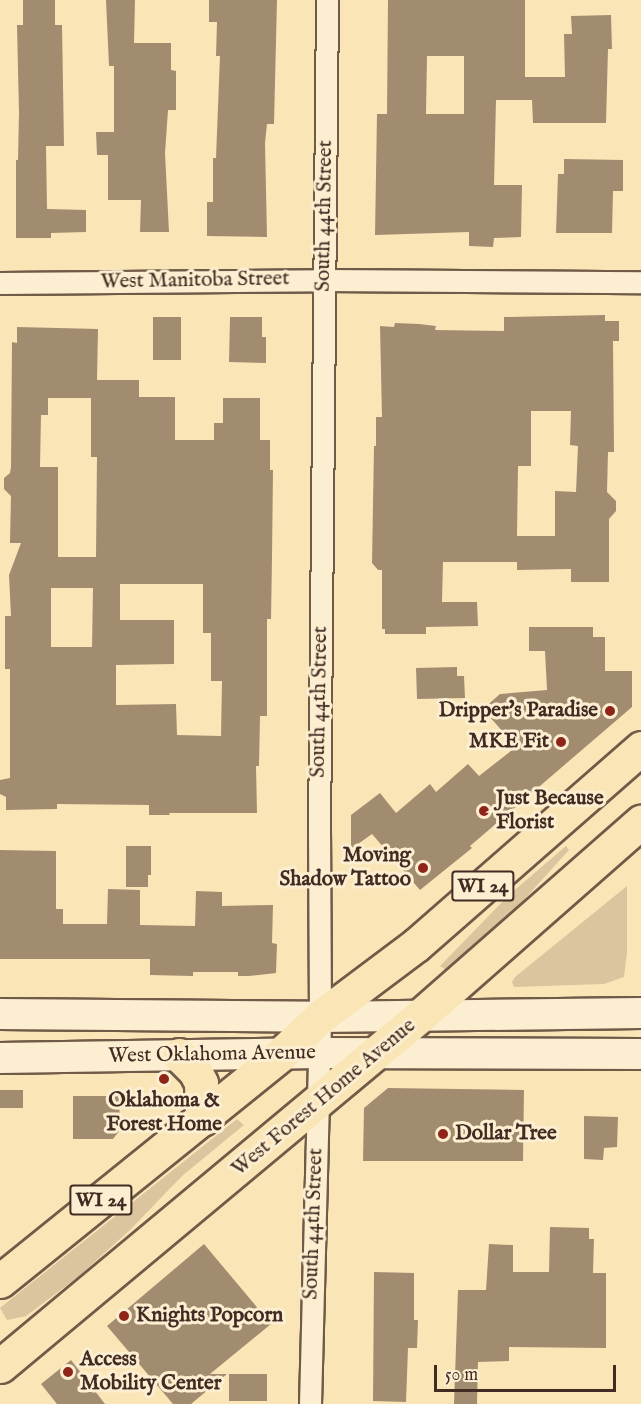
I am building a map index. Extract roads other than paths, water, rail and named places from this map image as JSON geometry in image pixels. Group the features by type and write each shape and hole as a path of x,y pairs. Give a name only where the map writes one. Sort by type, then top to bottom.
{"main road":[{"name":"WI 24","path":"0,1281 281,1054 320,1017 416,945 641,748"},
{"name":"West Forest Home Avenue","path":"0,1366 421,1015 641,822"},
{"name":"West Oklahoma Avenue","path":"0,1014 320,1017 641,1013"},
{"name":"West Oklahoma Avenue","path":"0,1058 319,1053 641,1054"},
{"path":"179,1055 195,1071 201,1083 202,1119"}],"street":[{"name":"South 44th Street","path":"309,1404 320,1017 319,834 327,0"},
{"name":"West Manitoba Street","path":"0,283 324,280 641,282"}],"place":[{"name":"Dripper's Paradise","path":"610,711"},
{"name":"MKE Fit","path":"561,742"},
{"name":"Just Because Florist","path":"484,811"},
{"name":"Moving Shadow Tattoo","path":"423,868"},
{"name":"Oklahoma & Forest Home","path":"164,1079"},
{"name":"Dollar Tree","path":"443,1134"},
{"name":"Knights Popcorn","path":"124,1316"},
{"name":"Access Mobility Center","path":"68,1372"}]}
